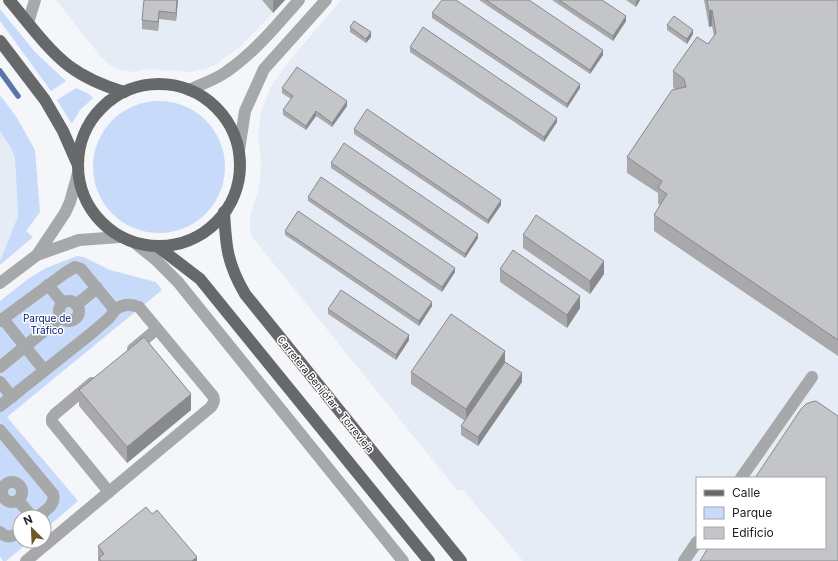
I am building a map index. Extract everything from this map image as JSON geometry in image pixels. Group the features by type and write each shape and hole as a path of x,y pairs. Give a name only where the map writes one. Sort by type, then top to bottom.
{"main road":[{"path":"9,0 56,55 69,66 84,76 108,87 124,92"},
{"path":"0,41 45,100 63,131 78,169 81,188 86,202 104,225 120,237 135,242 157,246 173,245 202,233 214,224 224,212 235,193 240,172 239,150 227,120 208,101 189,90 165,84 141,86 124,92 108,102 92,119 86,129 80,146 78,169"},
{"name":"Carretera Benijófar - Torrevieja","path":"224,212 229,261 237,281 245,294 461,561"},
{"path":"157,246 200,279 429,561"}],"street":[{"path":"28,23 35,0"},
{"path":"189,90 224,73 244,58 258,46 299,0"},
{"path":"239,150 245,111 264,68 326,0"},
{"path":"37,255 65,213 70,202 78,169"},
{"path":"0,283 37,255 80,240 120,237"},
{"path":"135,242 155,259 181,286 403,561"},
{"path":"44,370 25,346 1,320 48,285 76,267 81,269 115,310"},
{"path":"48,285 63,303"},
{"path":"76,305 97,288"},
{"path":"71,302 76,305 79,310 75,319 68,321 61,317 59,311 63,303 71,302"},
{"path":"0,406 89,335 109,318 115,310 124,305 134,305 139,307 213,396 214,400 214,404 211,408 26,561"},
{"path":"0,367 61,317"},
{"path":"75,319 89,335"},
{"path":"127,354 157,329"},
{"path":"103,374 55,414 52,418 52,422 109,492"},
{"path":"742,477 812,376"},
{"path":"0,382 12,397"},
{"path":"0,431 51,491 54,497 50,507 47,509"},
{"path":"19,485 35,472"},
{"path":"3,481 14,482 19,485 22,494 18,500 9,502 2,500 3,481"},
{"path":"18,500 25,509"},
{"path":"0,532 6,537 12,536"},
{"path":"684,561 696,543"}],"shaded area":[{"path":"56,0 262,0 273,13 241,46 215,65 190,72 148,69 133,72 117,69 101,57"},
{"path":"341,0 838,0 838,561 523,561 463,490 457,490 253,238 250,231 250,216 257,195 261,160 258,134 261,112 271,86 294,55"},
{"path":"0,131 11,148 15,158 18,216 0,261"}],"green space":[{"path":"0,9 35,52 66,81 51,91 0,21"},
{"path":"76,88 89,94 93,98 80,110 71,123 57,100"},
{"path":"0,95 17,118 35,150 40,212 26,231 33,237 0,265 0,261 18,216 15,158 11,148 0,131"},
{"path":"165,101 184,106 196,112 206,120 214,130 220,142 224,154 224,180 220,192 214,204 206,214 196,222 184,228 172,232 153,233 134,228 122,222 112,214 104,204 98,192 94,180 93,161 98,142 104,130 112,120 122,112 134,106 146,102"},
{"name":"Parque de Tráfico","path":"77,256 84,257 110,270 156,282 162,290 7,417 78,501 52,523 52,509 12,509 12,549 20,549 6,561 3,561 0,557 0,301 28,279 46,268"}],"building":[{"path":"144,0 177,0 176,13 159,11 158,22 142,20"},
{"path":"442,0 456,0 580,84 567,104 432,13"},
{"path":"486,0 529,0 603,50 590,70"},
{"path":"559,0 602,0 626,16 613,36"},
{"path":"707,0 838,0 838,340 654,215 667,194 658,188 662,181 627,157 672,90 686,87 684,79 673,71 697,37 708,44 716,33 712,10 709,11"},
{"path":"674,16 693,30 687,39 667,25"},
{"path":"354,21 371,32 366,39 350,27"},
{"path":"423,27 557,118 544,137 410,47"},
{"path":"297,67 347,101 332,123 316,111 306,126 283,110 293,96 282,88"},
{"path":"367,109 501,200 488,220 354,129"},
{"path":"344,143 478,234 465,254 331,163"},
{"path":"321,177 455,268 442,287 308,197"},
{"path":"298,211 432,302 419,321 285,231"},
{"path":"536,215 604,261 590,281 523,235"},
{"path":"513,250 580,296 567,315 500,269"},
{"path":"341,290 409,335 396,355 328,309"},
{"path":"451,314 505,351 466,409 411,372"},
{"path":"144,337 191,394 127,447 79,390"},
{"path":"505,362 522,373 478,437 461,426"},
{"path":"816,401 838,416 838,561 700,561 707,549 826,549 826,477 756,477 801,409 806,404"},
{"path":"146,507 152,514 157,510 197,557 192,561 101,561 99,558 104,554 98,546"}],"waterway":[{"path":"0,71 18,96"}]}
